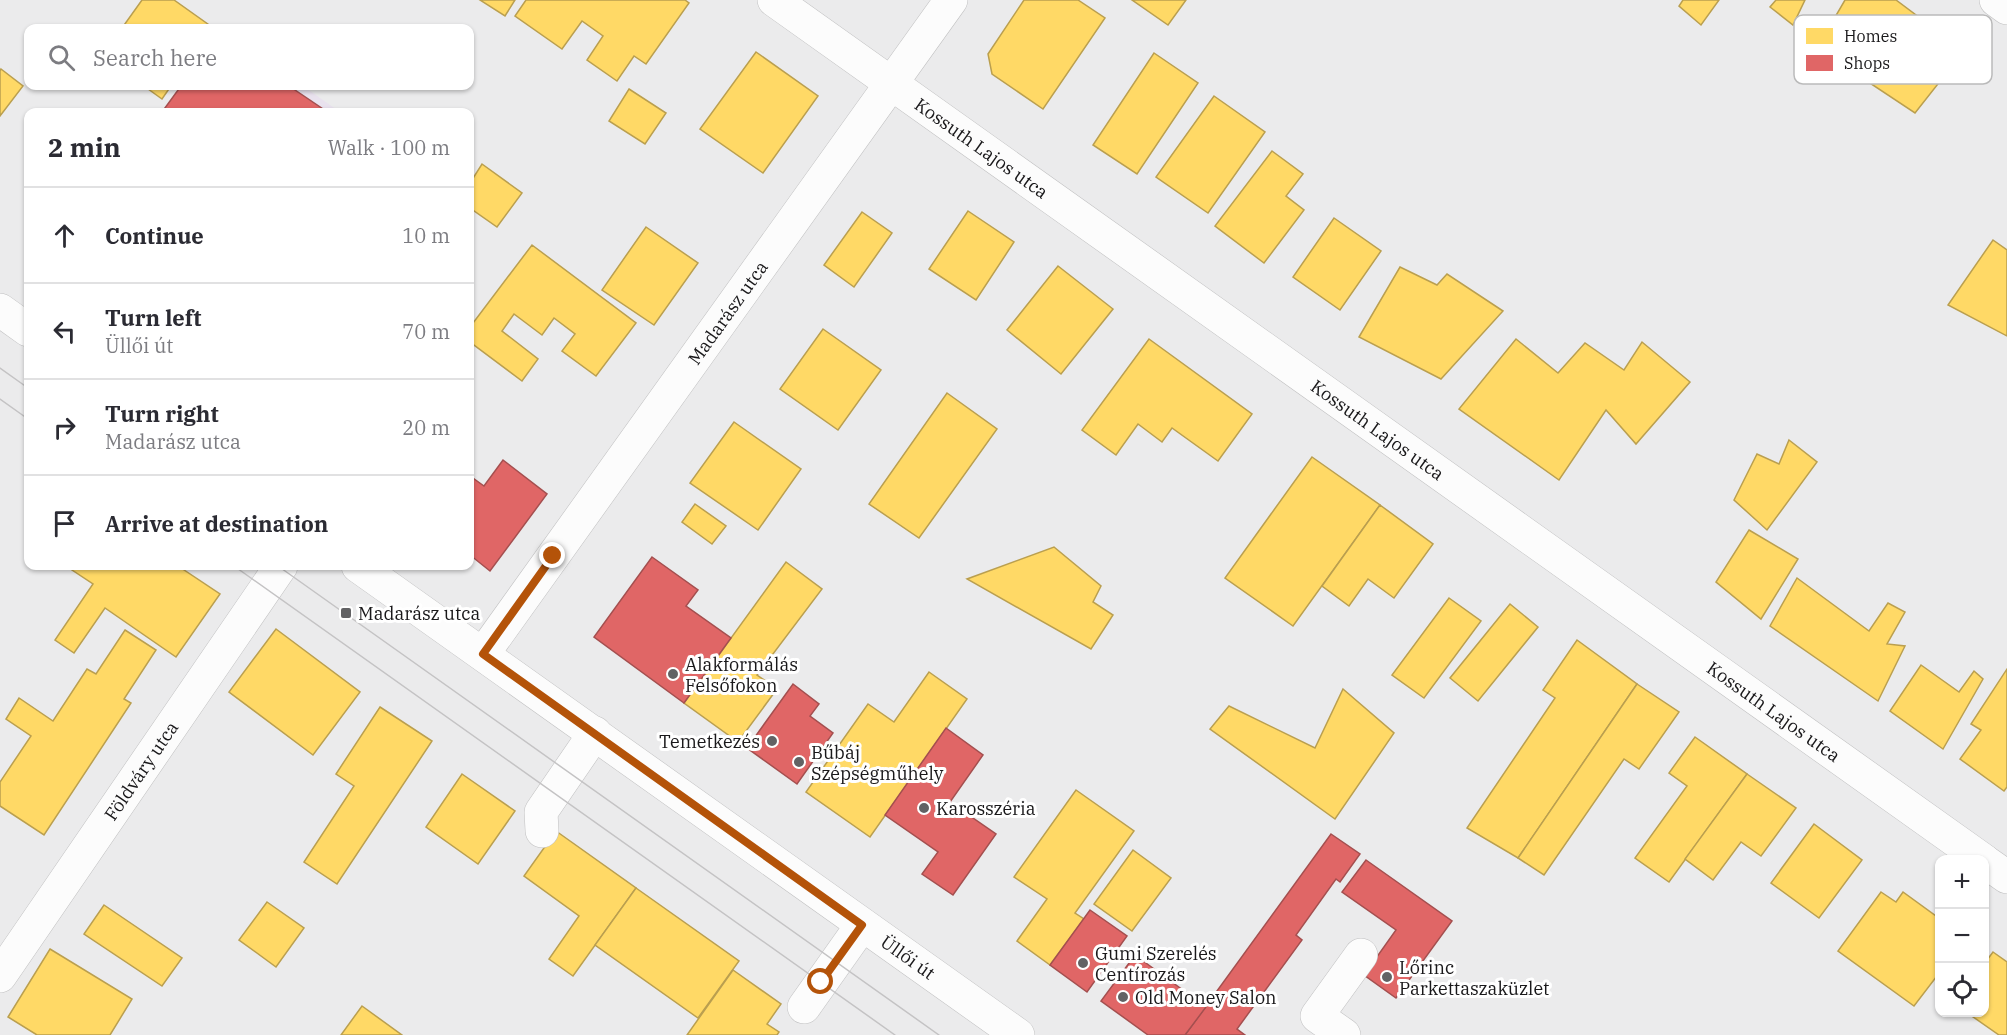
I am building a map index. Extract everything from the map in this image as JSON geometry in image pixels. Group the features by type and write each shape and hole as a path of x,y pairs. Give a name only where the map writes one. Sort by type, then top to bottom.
{"street":[{"name":"Kossuth Lajos utca","path":"774,0 1977,855"},
{"name":"Madarász utca","path":"483,654 951,0"},
{"path":"1996,0 2007,8"},
{"path":"0,310 24,327"},
{"name":"Földváry utca","path":"0,976 278,570"},
{"name":"Üllői út","path":"364,570 1018,1035"},
{"path":"535,820 595,733"},
{"name":"Kossuth Lajos utca","path":"1989,864 2007,877"},
{"path":"804,1007 862,925"},
{"path":"1344,1035 1317,1016 1360,955"}],"shaded area":[{"path":"193,90 309,90 334,108 179,108"}],"building: Homes":[{"path":"142,0 174,0 208,24 125,24"},
{"path":"480,0 515,0 505,16"},
{"path":"526,0 685,0 689,3 646,64 634,56 617,81 587,60 603,36 582,21 562,49 515,16"},
{"path":"1024,0 1078,0 1105,18 1043,109 992,74 988,54"},
{"path":"1132,0 1186,0 1168,25"},
{"path":"1683,0 1719,0 1701,25 1679,6"},
{"path":"1776,0 1805,0 1798,15 1794,15 1793,25 1770,7"},
{"path":"1845,0 1896,0 1916,15 1836,15"},
{"path":"756,52 818,96 763,173 700,129"},
{"path":"1154,53 1198,83 1137,174 1093,145"},
{"path":"1,69 23,86 0,116 0,71"},
{"path":"1871,84 1938,84 1915,113"},
{"path":"629,89 666,113 645,144 609,121"},
{"path":"150,90 168,90 162,99"},
{"path":"1214,96 1265,132 1208,213 1156,177"},
{"path":"1272,151 1303,174 1286,196 1304,210 1264,263 1215,226"},
{"path":"482,164 522,193 497,227 474,211 474,177"},
{"path":"968,211 1014,242 976,300 929,269"},
{"path":"862,212 892,233 854,287 824,265"},
{"path":"1334,218 1381,251 1340,310 1293,277"},
{"path":"646,227 698,263 654,325 602,290"},
{"path":"1993,240 2007,250 2007,336 1948,305"},
{"path":"532,245 636,323 596,376 562,351 575,334 554,318 542,335 514,314 502,331 538,359 522,381 474,345 474,322"},
{"path":"1058,266 1113,309 1061,374 1007,330"},
{"path":"1400,267 1437,285 1447,274 1503,311 1441,379 1359,337"},
{"path":"823,329 881,370 838,430 780,389"},
{"path":"1149,339 1252,414 1218,461 1172,428 1162,442 1138,424 1116,455 1082,430"},
{"path":"1516,339 1558,373 1585,343 1624,370 1642,342 1690,382 1636,444 1606,410 1559,480 1459,409"},
{"path":"947,393 997,429 919,538 869,504"},
{"path":"734,422 801,469 758,530 690,483"},
{"path":"1789,440 1817,462 1767,530 1734,500 1757,454 1779,464"},
{"path":"1312,457 1380,505 1293,626 1225,578"},
{"path":"695,504 726,526 712,544 682,522"},
{"path":"1380,505 1433,544 1394,598 1368,579 1349,606 1322,586"},
{"path":"1749,530 1798,559 1761,619 1716,582"},
{"path":"1054,547 1101,586 1093,602 1113,615 1091,649 967,579"},
{"path":"786,562 822,589 757,675 777,689 738,742 684,703"},
{"path":"72,570 184,570 220,594 176,657 105,608 74,653 55,640 93,584"},
{"path":"1797,578 1869,631 1888,603 1905,612 1887,644 1905,646 1878,701 1770,626"},
{"path":"1449,598 1481,621 1424,698 1392,675"},
{"path":"1510,604 1538,627 1478,701 1450,678"},
{"path":"276,629 360,692 313,755 229,692"},
{"path":"125,630 156,650 124,699 131,703 44,835 0,806 0,782 31,736 6,719 19,698 53,721 87,669 96,674"},
{"path":"1577,640 1637,684 1518,858 1467,828 1555,698 1543,690"},
{"path":"1921,665 1959,692 1974,671 1983,679 1943,749 1890,711"},
{"path":"2007,669 2007,787 2004,791 1960,759 1981,730 1971,724"},
{"path":"929,672 967,699 870,837 806,792 868,704 894,722"},
{"path":"1637,684 1679,712 1639,769 1624,759 1544,875 1518,858"},
{"path":"1343,689 1394,733 1335,819 1210,729 1229,706 1315,748"},
{"path":"380,707 432,741 337,884 304,862 354,786 336,774"},
{"path":"1695,737 1747,774 1669,882 1635,858 1687,786 1669,773"},
{"path":"462,774 515,811 478,864 426,827"},
{"path":"1747,774 1796,808 1761,856 1741,842 1713,880 1685,859"},
{"path":"1076,790 1134,831 1075,913 1084,919 1050,965 1017,941 1047,899 1014,877"},
{"path":"1814,824 1862,860 1819,918 1771,883"},
{"path":"556,831 636,888 573,976 549,959 579,916 524,876"},
{"path":"1133,850 1171,878 1132,931 1094,904"},
{"path":"636,888 739,961 698,1018 595,945"},
{"path":"1881,892 1896,902 1903,892 1935,915 1935,979 1914,1006 1838,951"},
{"path":"267,902 304,928 276,967 239,940"},
{"path":"104,905 182,958 162,986 84,934"},
{"path":"50,949 132,999 110,1035 37,1035 8,1017"},
{"path":"1993,952 2007,962 2007,1035 1999,1035 1973,1017 1989,1017 1989,957"},
{"path":"733,970 781,1004 767,1024 779,1032 777,1035 687,1035"},
{"path":"362,1006 402,1035 341,1035"}],"building: Shops":[{"path":"178,90 295,90 322,108 165,108"},
{"path":"503,460 547,494 490,571 474,558 474,479 484,486"},
{"path":"652,557 698,590 686,606 731,638 684,703 594,637"},
{"path":"793,684 819,704 810,716 833,733 797,784 747,748"},
{"name":"Karosszéria","path":"946,728 983,755 950,802 996,834 953,895 922,874 938,852 885,815"},
{"path":"1331,834 1360,854 1340,882 1336,879 1296,935 1302,940 1237,1029 1245,1035 1185,1035"},
{"path":"1366,860 1452,921 1396,998 1364,975 1396,930 1342,892"},
{"path":"1090,910 1127,936 1087,992 1050,965"},
{"path":"1135,955 1206,1007 1185,1035 1148,1035 1101,1001"}],"tram line":[{"path":"0,368 24,385"},
{"path":"0,399 24,416"},
{"path":"240,570 895,1035"},
{"path":"284,570 939,1035"}],"place":[{"name":"Madarász utca","path":"346,613"},
{"name":"Alakformálás Felsőfokon","path":"673,674"},
{"name":"Temetkezés","path":"772,741"},
{"name":"Bűbáj Szépségműhely","path":"799,762"},
{"name":"Karosszéria","path":"924,808"},
{"name":"Gumi Szerelés Centírozás","path":"1083,963"},
{"name":"Lőrinc Parkettaszaküzlet","path":"1387,977"},
{"name":"Old Money Salon","path":"1123,997"}],"route":[{"path":"553,556 483,654 862,925 821,982"}]}
